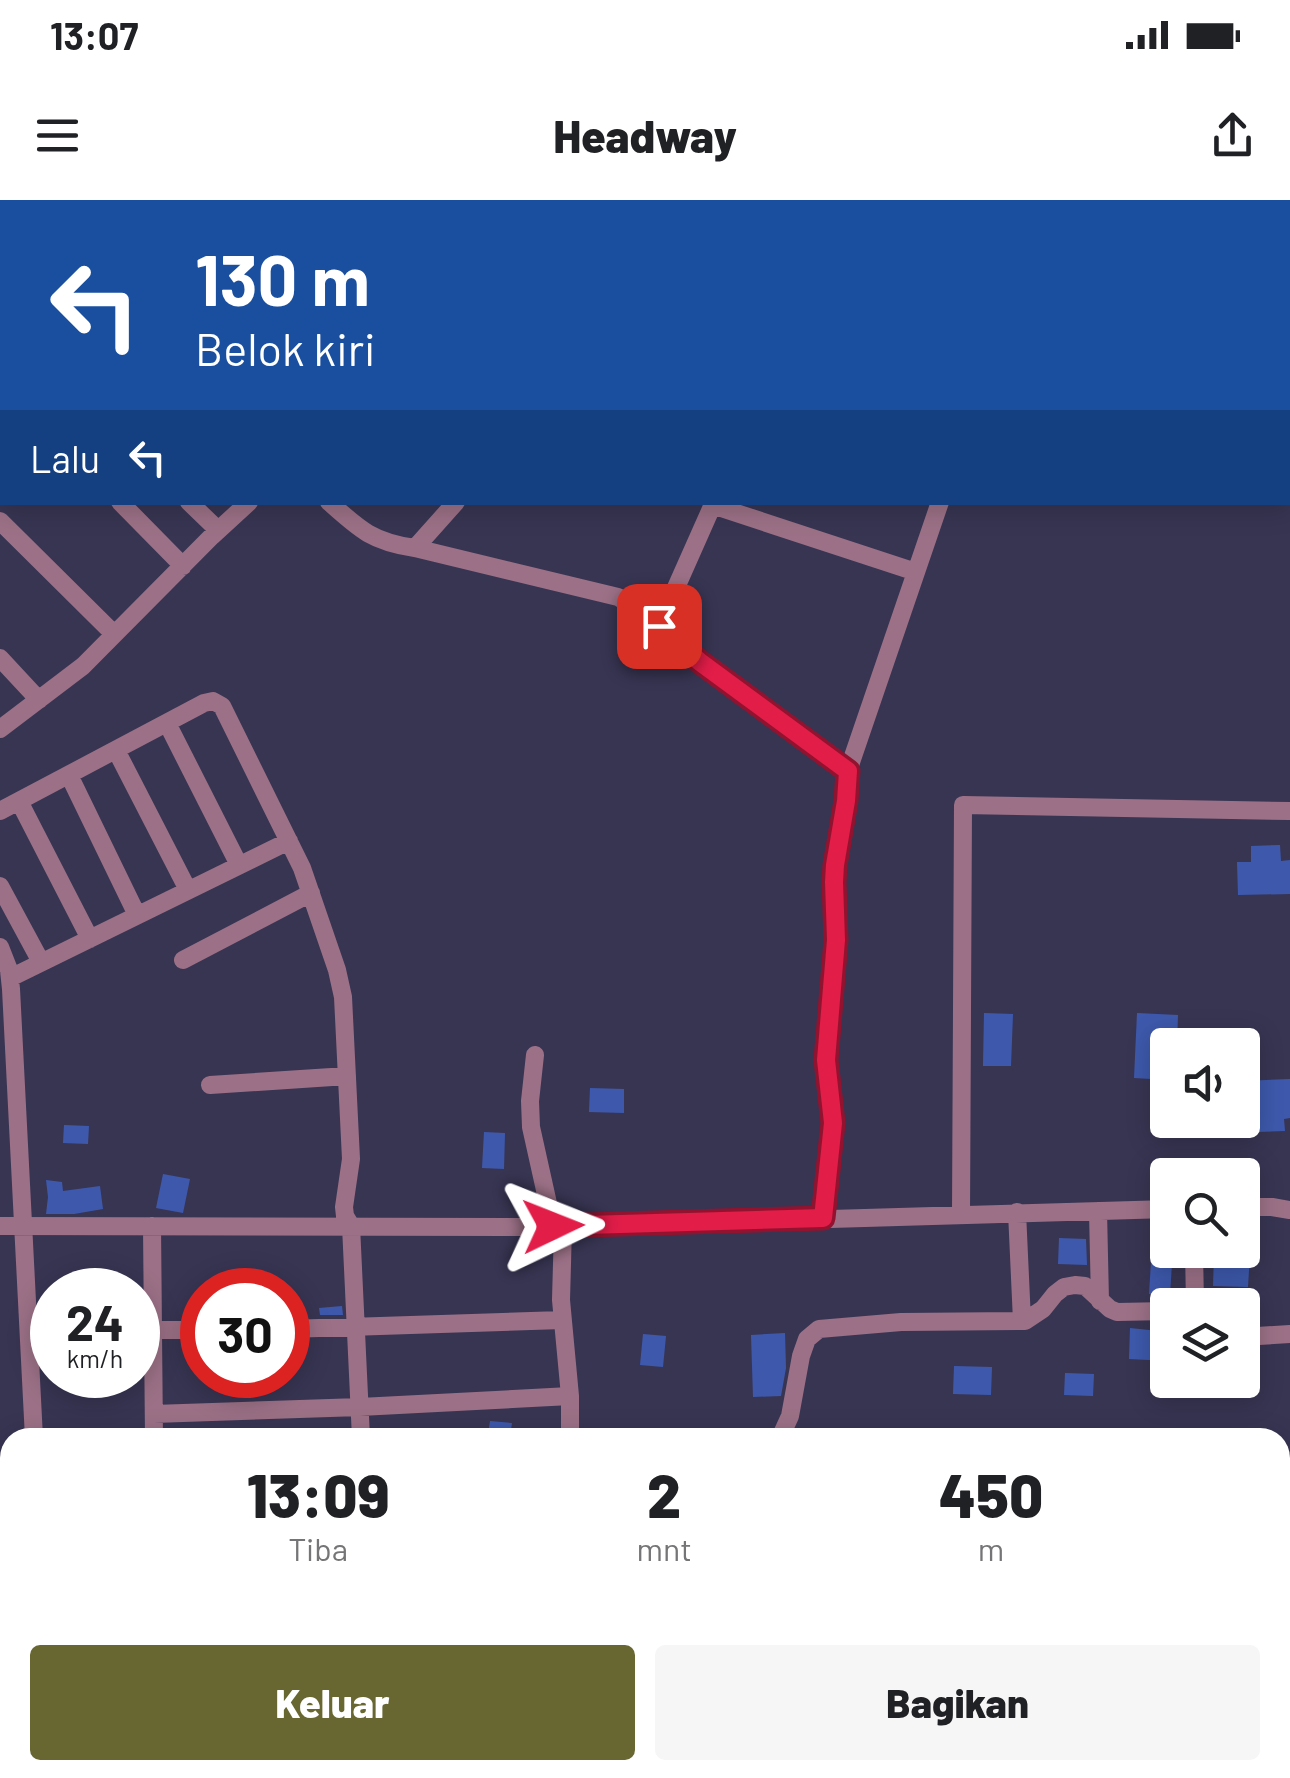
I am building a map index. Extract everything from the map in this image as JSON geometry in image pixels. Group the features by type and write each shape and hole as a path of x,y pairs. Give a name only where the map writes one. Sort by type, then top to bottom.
{"street":[{"path":"123,505 183,566"},
{"path":"192,505 218,530"},
{"path":"1,727 83,666 245,505"},
{"path":"415,548 453,505"},
{"path":"659,626 713,505"},
{"path":"716,505 916,572"},
{"path":"823,1218 833,1123 826,1060 836,940 834,882 848,771 939,505"},
{"path":"350,509 366,534 392,544 618,597 848,771"},
{"path":"0,521 114,634"},
{"path":"0,658 39,700"},
{"path":"0,811 204,703 219,703 302,868 338,970 343,997 351,1159 344,1206 351,1226 361,1428"},
{"path":"167,722 240,865"},
{"path":"116,750 188,890"},
{"path":"69,775 137,915"},
{"path":"19,801 90,938"},
{"path":"961,1214 963,805 1290,811"},
{"path":"10,978 289,840"},
{"path":"0,886 42,962"},
{"path":"183,960 311,893"},
{"path":"0,948 10,978 34,1428"},
{"path":"535,1055 531,1128 558,1226 570,1428"},
{"path":"210,1084 347,1076"},
{"path":"1260,1206 1290,1210"},
{"path":"0,1226 558,1226 1150,1209"},
{"path":"1098,1210 1100,1301"},
{"path":"1017,1212 1022,1321"},
{"path":"152,1226 152,1268"},
{"path":"785,1428 801,1356 807,1339 819,1329 901,1322 1022,1321 1036,1316 1055,1294 1075,1284 1085,1286 1110,1309 1123,1313 1150,1311"},
{"path":"310,1329 562,1320"},
{"path":"1260,1336 1290,1334"},
{"path":"154,1414 570,1396"},
{"path":"154,1398 154,1428"}],"building":[{"path":"1280,845 1281,861 1290,860 1290,894 1238,895 1237,862 1251,862 1251,846"},
{"path":"984,1013 1013,1014 1011,1066 983,1066"},
{"path":"1137,1013 1178,1015 1178,1028 1150,1028 1150,1079 1134,1078"},
{"path":"1290,1079 1290,1118 1284,1119 1285,1131 1260,1132 1260,1080"},
{"path":"590,1088 624,1089 624,1113 589,1112"},
{"path":"64,1125 89,1126 88,1144 63,1143"},
{"path":"484,1132 505,1133 504,1169 482,1168"},
{"path":"163,1174 190,1179 183,1213 156,1208"},
{"path":"46,1180 62,1182 63,1191 100,1186 103,1209 46,1214"},
{"path":"1059,1238 1086,1239 1087,1265 1058,1264"},
{"path":"1151,1268 1172,1268 1170,1288 1150,1288 1149,1294"},
{"path":"1214,1268 1249,1268 1248,1287 1213,1286"},
{"path":"342,1306 343,1315 320,1315 319,1308"},
{"path":"1130,1328 1150,1330 1150,1360 1129,1359"},
{"path":"785,1333 786,1368 781,1396 753,1397 751,1335"},
{"path":"643,1334 666,1336 663,1367 640,1365"},
{"path":"954,1366 992,1367 991,1395 953,1394"},
{"path":"1065,1373 1094,1374 1093,1396 1064,1395"},
{"path":"490,1421 512,1423 511,1428 489,1428"}],"route":[{"path":"553,1226 823,1218 833,1123 826,1060 836,940 834,882 848,771 700,662 659,626"}]}
